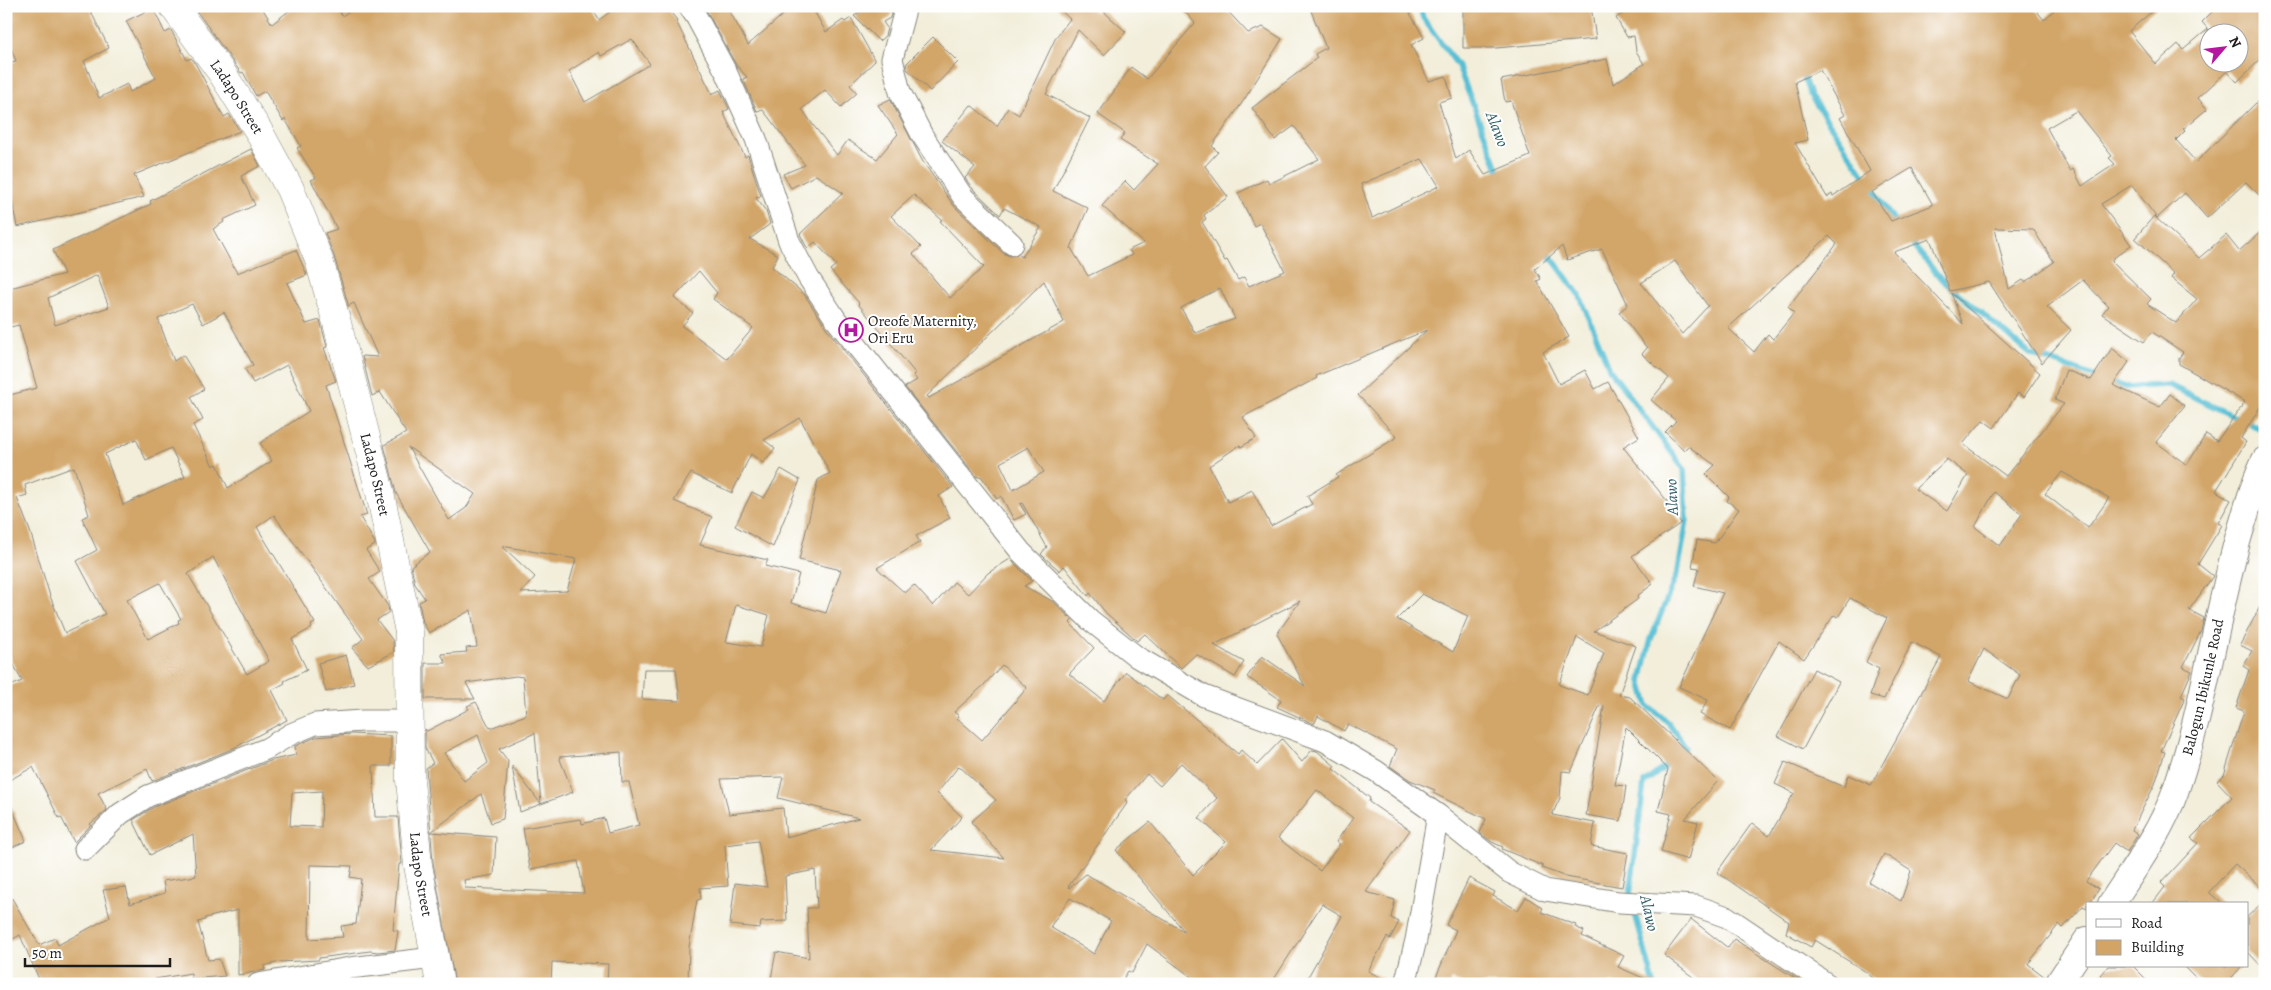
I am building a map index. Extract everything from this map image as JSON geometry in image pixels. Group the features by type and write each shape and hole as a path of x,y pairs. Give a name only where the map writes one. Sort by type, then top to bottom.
{"main road":[{"name":"Ladapo Street","path":"173,6 222,73 258,130 290,189 319,260 377,479 410,632 410,780 418,865 437,971"}],"street":[{"path":"689,6 698,18 756,139 789,241 808,277 837,321 1021,552 1090,620 1138,657 1204,696 1325,741 1376,772 1438,815 1509,872 1545,890 1619,902 1696,906 1727,917 1827,984"},
{"path":"906,6 892,59 900,92 922,135 963,198 1012,244"},
{"name":"Balogun Ibikunle Road","path":"2112,902 2155,835 2174,794 2189,748 2225,585 2246,510 2265,460"},
{"path":"85,849 120,814 148,796 266,749 291,734 314,724 410,721"},
{"path":"1406,984 1416,940 1438,815"},
{"path":"2058,984 2086,942"},
{"path":"258,984 350,968 437,971"}],"building":[{"path":"6,6 88,6 109,48 84,61 99,98 127,84 130,92 156,78 126,21 153,8 165,33 171,30 187,60 191,58 194,61 224,117 229,114 240,131 134,175 144,197 17,227 6,169 6,146 11,145 6,124 6,63 16,61 6,36"},
{"path":"193,6 261,6 272,24 295,6 336,6 342,16 357,6 591,6 599,20 618,6 665,6 677,20 712,94 720,90 729,109 723,112 745,157 748,155 761,196 756,198 766,211 770,224 750,239 778,255 772,267 804,294 827,329 953,487 939,496 950,518 916,536 920,542 877,568 905,593 914,585 933,606 954,582 968,594 988,573 1010,559 1032,581 1024,586 1054,602 1072,620 1070,623 1094,648 1069,674 1104,701 1126,672 1163,700 1167,695 1238,754 1241,750 1257,765 1282,739 1302,762 1312,750 1317,751 1335,766 1333,769 1370,798 1369,802 1410,830 1366,892 1395,900 1391,918 1399,922 1390,939 1387,937 1368,971 1393,984 1304,984 1342,916 1322,904 1271,984 1201,984 1147,944 1132,973 1128,971 1120,984 770,984 776,952 809,958 807,908 817,908 815,870 785,876 787,921 761,922 760,928 730,925 735,883 767,887 758,841 725,845 728,886 700,888 701,899 697,900 689,947 688,984 607,984 608,964 552,962 551,984 455,984 433,863 426,768 433,763 425,748 425,729 427,731 469,709 467,706 476,702 490,728 526,715 523,677 516,676 466,683 475,699 425,699 425,663 446,663 441,654 467,652 466,648 477,647 471,610 429,633 423,623 419,602 425,599 415,584 411,566 430,552 396,493 384,445 406,433 380,392 372,396 362,356 378,357 354,303 348,306 334,256 325,233 337,229 311,180 316,178 297,148 301,146 265,91 256,96 243,72 241,73","holes":["632,39 650,64 585,102 569,71 599,52 601,56","699,271 717,293 713,299 753,328 727,359 682,326 693,313 674,298","800,418 830,473 818,480 799,560 841,570 826,613 791,603 799,574 765,566 768,560 700,545 712,517 674,501 691,473 732,493 751,454 763,463 775,448 764,440","408,447 475,494 466,508 449,520","502,546 576,559 567,591 521,593 535,577","736,605 769,615 761,647 726,642","1002,665 1027,688 982,740 957,718 959,716 954,712 983,686","644,669 676,669 680,701 642,699","535,733 541,804 573,792 559,757 621,752 622,782 629,782 639,825 608,833 604,818 582,824 581,819 523,828 530,869 578,861 584,893 465,888 464,880 494,875 496,837 431,832 481,794 491,823 503,819 508,761 499,749","478,735 488,763 464,781 444,753","1181,763 1217,798 1199,818 1226,842 1193,875 1150,822 1116,850 1185,932 1086,874 1068,887 1128,802 1125,800 1147,774 1160,786","959,766 996,800 971,822 1004,858 931,850 962,817 937,793","783,777 778,798 859,818 786,837 783,808 729,814 721,779","1317,790 1353,818 1336,842 1340,844 1320,871 1278,838","1070,898 1111,921 1094,954 1050,927"]},
{"path":"704,6 727,6 748,45 793,6 811,6 826,32 843,20 845,22 851,18 875,61 850,85 857,93 841,107 825,90 802,109 813,125 837,155 848,140 877,159 898,134 878,105 890,99 923,162 954,206 1003,253 1010,256 1018,254 1022,257 1041,227 1004,208 1000,215 973,189 965,178 975,167 942,141 971,105 997,126 1008,108 1019,115 1056,37 1070,19 1056,6 1090,6 1096,12 1100,8 1126,32 1104,55 1078,30 1046,94 1090,118 1053,191 1088,208 1071,248 1088,276 1132,255 1129,250 1144,243 1102,206 1125,181 1134,190 1158,164 1120,140 1125,133 1098,114 1131,67 1147,79 1195,23 1180,6 1223,6 1248,33 1263,27 1282,39 1244,100 1212,146 1218,152 1205,166 1228,197 1204,215 1206,219 1202,222 1238,280 1244,277 1249,286 1285,271 1260,223 1254,226 1238,193 1267,179 1269,184 1319,159 1294,126 1275,140 1252,108 1317,58 1315,54 1326,48 1309,6 1406,6 1424,38 1411,45 1429,81 1446,76 1452,98 1439,102 1456,159 1469,150 1485,175 1530,156 1511,101 1505,102 1501,80 1607,59 1613,84 1644,64 1636,51 1634,36 1627,37 1616,18 1627,11 1624,6 2033,6 2044,20 2058,6 2158,6 2129,31 2156,64 2178,44 2183,50 2198,37 2198,72 2226,72 2198,98 2207,109 2183,129 2185,131 2176,140 2196,162 2265,94 2265,201 2246,182 2207,218 2185,193 2157,218 2132,185 2101,204 2131,245 2111,260 2151,299 2147,304 2176,323 2197,299 2171,278 2174,274 2135,238 2154,216 2199,258 2226,235 2239,251 2265,228 2265,399 2241,438 2246,442 2216,491 2231,500 2218,523 2222,525 2198,564 2213,576 2189,610 2204,618 2201,631 2183,667 2192,671 2181,696 2185,698 2161,751 2165,752 2155,784 2132,830 2138,834 2127,852 2114,843 2086,881 2099,889 2090,902 2086,902 2086,908 2083,906 2063,928 2059,924 2028,964 2045,977 2043,984 1880,984 1866,972 1815,940 1811,947 1786,933 1789,922 1717,872 1752,823 1769,836 1794,793 1775,784 1785,762 1844,787 1848,775 1871,785 1941,657 1912,642 1884,699 1870,695 1879,669 1866,662 1887,618 1850,598 1838,617 1834,615 1804,659 1779,641 1730,730 1700,714 1708,700 1679,687 1723,593 1694,586 1699,568 1692,567 1697,540 1715,543 1739,509 1727,501 1729,497 1706,474 1715,465 1688,446 1684,450 1665,432 1676,421 1651,400 1669,378 1642,354 1647,348 1619,312 1628,305 1602,249 1567,260 1562,246 1535,269 1541,279 1537,281 1569,337 1543,352 1559,384 1585,370 1595,389 1608,382 1639,437 1623,447 1664,497 1681,523 1632,556 1653,584 1637,596 1638,599 1594,631 1636,646 1619,695 1630,697 1718,781 1685,819 1698,822 1688,860 1661,852 1671,814 1658,811 1668,769 1626,727 1615,785 1626,786 1621,821 1586,815 1604,706 1600,705 1571,772 1562,771 1560,798 1552,815 1595,823 1591,846 1628,853 1622,887 1566,877 1502,849 1503,847 1480,833 1486,819 1433,793 1435,790 1410,780 1390,766 1397,749 1348,724 1344,731 1318,716 1314,724 1277,707 1281,700 1247,677 1262,656 1305,686 1277,634 1300,601 1214,645 1244,662 1235,677 1196,654 1181,668 1145,634 1137,641 1106,613 1090,593 1088,596 1064,566 1060,571 1041,554 1047,547 1022,503 1020,504 1026,514 1014,520 1001,496 997,499 981,476 977,477 905,387 917,380 913,375 915,373 830,270 836,265 815,242 808,248 806,246 800,234 843,193 816,175 791,188 783,174 805,165 763,110 757,111 743,79 747,77 736,65","holes":["1820,70 1845,115 1840,118 1870,171 1833,196 1832,194 1827,197 1795,143 1808,140 1795,82","2076,111 2112,156 2109,158 2115,164 2082,186 2073,169 2070,171 2047,128","1422,159 1439,186 1372,218 1361,184","1912,168 1933,205 1891,221 1872,192","914,195 942,220 940,221 984,267 950,298 913,254 921,247 891,216","1995,228 2033,229 2054,262 2025,282 2023,280 2009,289","1829,236 1837,244 1788,307 1794,313 1773,339 1768,334 1754,352 1728,328","1930,239 1950,291 1989,282 2042,363 2071,330 2047,307 2083,280 2108,306 2102,314 2144,342 2152,332 2183,352 2179,358 2179,364 2245,402 2217,441 2206,434 2187,465 2156,442 2185,406 2170,394 2160,407 2113,385 2129,362 2112,348 2091,380 2066,370 2055,400 2064,404 2006,476 1963,444 1983,420 1994,428 2018,393 2024,397 2040,373 1951,293 1963,324 1894,252","1675,261 1708,306 1682,334 1641,283","1044,281 1064,322 929,398 927,396","1220,288 1235,319 1195,333 1181,308","1427,330 1358,395 1397,437 1336,475 1338,477 1307,496 1312,504 1271,526 1252,490 1228,502 1209,466 1240,445 1241,447 1256,438 1243,417 1317,378 1316,376","1028,447 1044,472 1013,490 1000,463","1947,459 1968,475 1947,511 1915,489","2062,472 2109,498 2088,528 2045,494","1994,492 2022,514 2000,546 1975,527","1422,594 1468,616 1453,652 1397,619","1577,637 1604,653 1588,695 1559,685","1984,649 2020,675 2008,699 1968,681","1884,854 1911,871 1901,901 1869,882"]},
{"path":"868,6 893,6 890,18 883,22 887,28 885,36 879,41 854,16"},
{"path":"1463,6 1591,6 1596,39 1496,48 1463,48"},
{"path":"2218,6 2257,6 2265,14 2265,55 2248,71 2248,22 2202,22"},
{"path":"933,37 958,62 930,91 907,69 906,64"},
{"path":"2228,72 2247,72 2237,82"},
{"path":"251,149 260,166 241,176 255,205 223,220 224,222 213,229 237,273 296,250 307,275 287,283 306,324 320,320 327,347 324,348 336,381 326,385 367,515 360,517 375,543 375,545 366,550 380,572 369,579 388,606 389,612 377,620 393,641 394,652 368,666 352,648 363,639 274,515 257,527 315,623 311,625 312,628 292,639 307,670 284,681 285,683 272,690 287,720 232,749 152,781 147,769 98,793 107,810 90,824 74,842 61,817 59,818 33,767 6,782 6,688 22,681 6,650 6,396 37,388 19,325 10,327 6,315 6,289 64,274 53,250 151,204 150,201","holes":["97,275 109,307 55,325 48,298","192,304 203,324 224,312 253,365 245,369 253,383 287,365 309,411 260,443 272,461 228,488 217,464 213,466 193,425 203,420 191,397 204,389 183,355 174,361 158,319","136,439 146,460 171,448 185,477 123,505 105,454","74,467 89,515 82,518 97,550 77,561 105,614 65,633 50,596 30,531 17,498 27,495 25,485","213,557 269,661 247,674 188,574","160,583 181,619 178,620 179,623 148,639 127,600"]},
{"path":"781,469 800,480 773,547 735,526 752,492 764,498"},
{"path":"2265,597 2265,891 2235,864 2209,892 2220,902 2154,902 2165,887 2161,883 2198,843 2191,838 2232,797 2217,781 2224,775 2244,711 2236,708 2249,670 2243,666 2252,651 2240,645"},
{"path":"346,655 354,684 326,692 318,663"},
{"path":"1814,669 1839,682 1803,749 1778,736"},
{"path":"351,734 391,736 391,766 373,766 375,817 398,817 402,864 399,864 393,930 398,931 395,950 370,951 319,958 319,960 280,962 264,966 265,970 238,975 238,910 205,918 205,920 198,922 208,960 219,959 225,976 191,979 191,973 155,979 156,984 41,984 20,935 6,943 6,888 39,945 55,938 58,945 110,917 103,890 126,887 130,904 165,893 163,881 196,876 193,834 150,855 133,820 154,807 273,760 296,755 295,746 316,737","holes":["322,791 321,827 290,826 292,793","310,865 352,866 350,877 361,879 356,924 341,926 343,937 309,939"]},
{"path":"512,766 541,804 520,812"},
{"path":"6,794 26,841 6,850"},
{"path":"1469,878 1495,892 1493,896 1518,910 1526,897 1543,908 1541,912 1576,925 1575,927 1584,931 1582,936 1624,956 1618,967 1657,984 1464,984 1451,980 1449,984 1433,984 1456,930 1446,925"},
{"path":"2265,900 2265,970 2248,952 2248,916"},
{"path":"1691,919 1728,948 1734,939 1804,984 1702,984 1664,955"},
{"path":"2106,968 2135,968 2151,984 2109,984 2100,975"},
{"path":"2186,968 2240,968 2226,984 2202,984"}],"waterway":[{"name":"Alawo","path":"1420,6 1423,18 1458,66 1501,176"},
{"path":"1801,71 1810,95 1898,226"},
{"path":"1908,239 1942,280 2030,354 2099,378"},
{"name":"Alawo","path":"1546,250 1580,296 1610,370 1684,469 1687,520 1678,571 1651,639 1641,681 1648,706 1669,723 1686,747 1681,753"},
{"path":"2108,381 2126,387 2169,385 2259,428 2265,427"},
{"name":"Alawo","path":"1654,984 1630,895 1644,783 1670,763"}],"place":[{"name":"Oreofe Maternity, Ori Eru","path":"851,330"}]}
